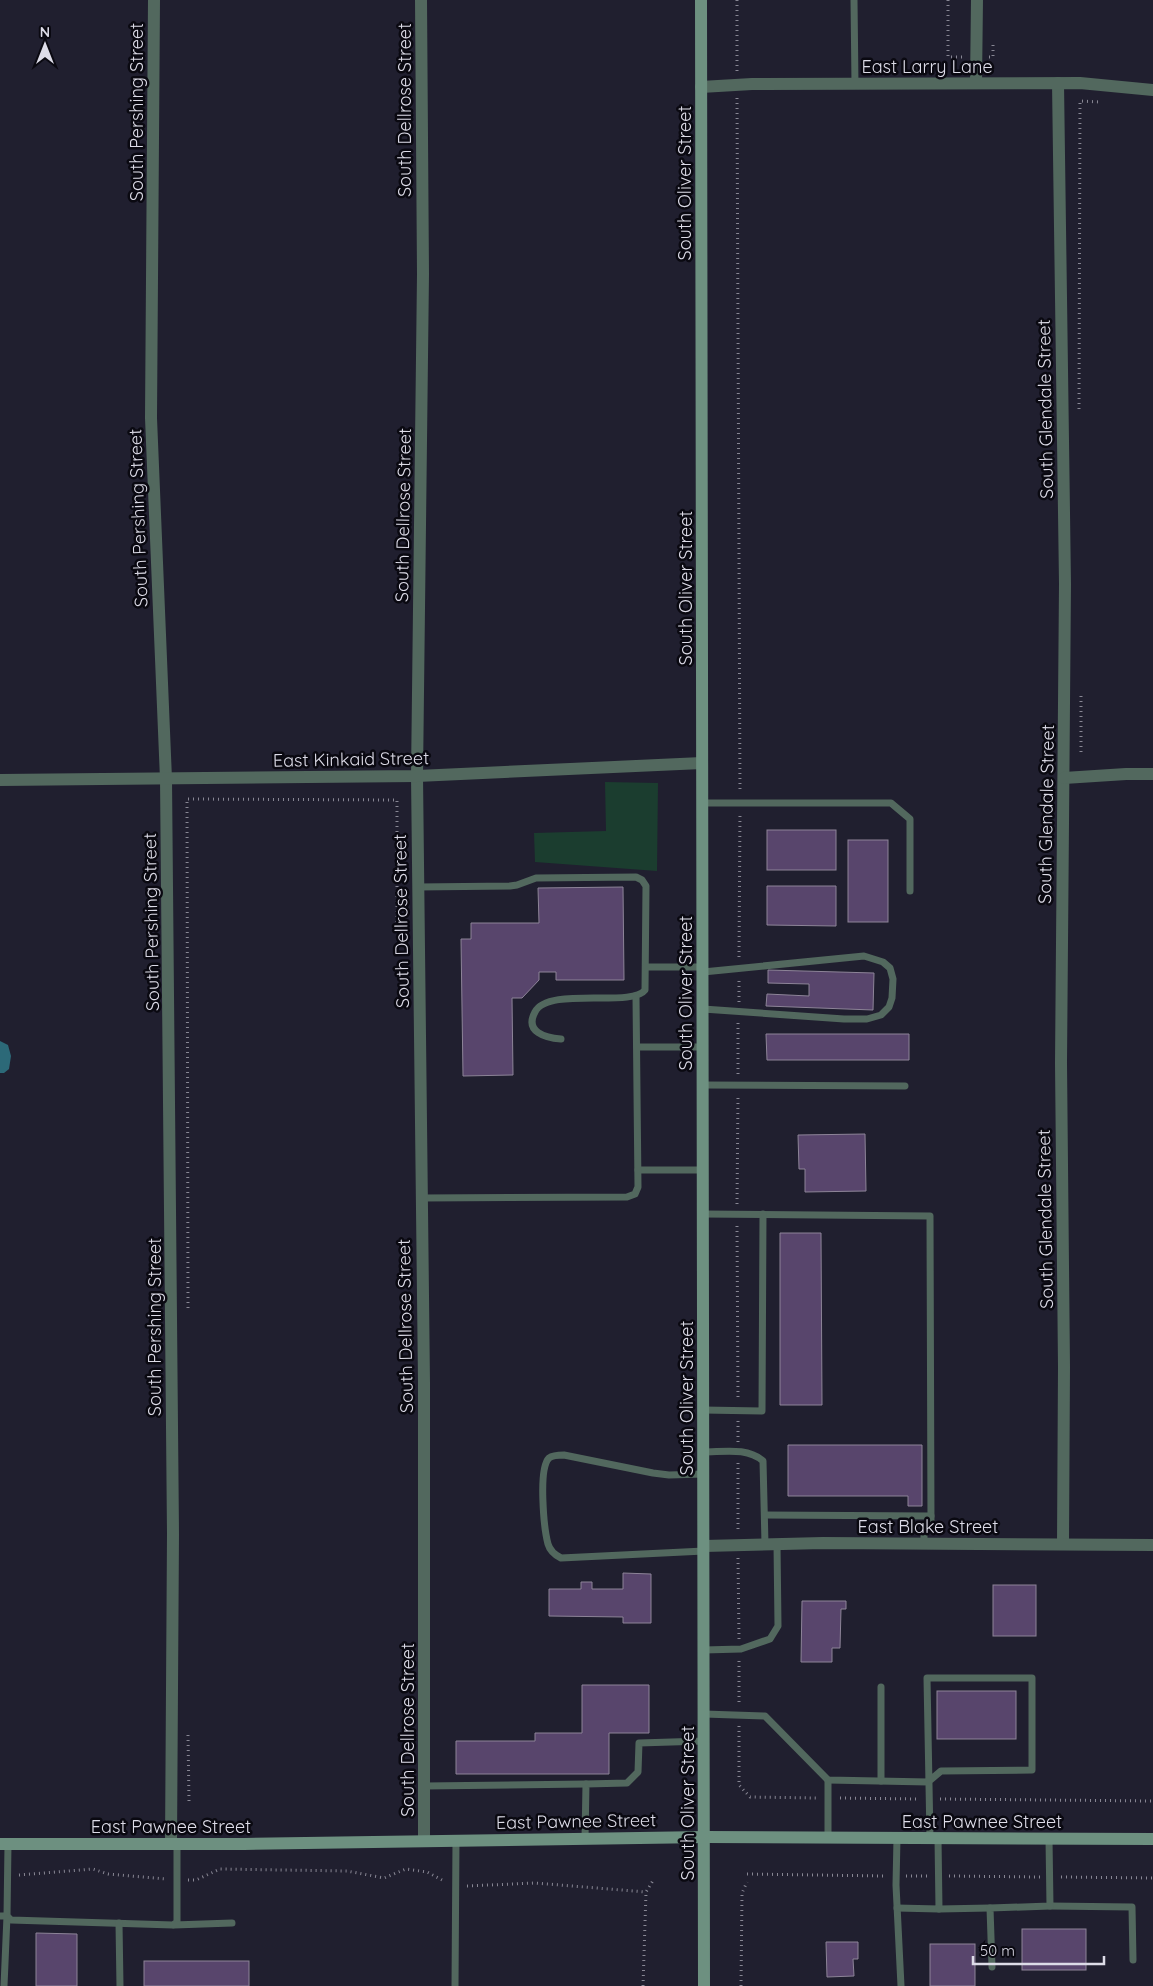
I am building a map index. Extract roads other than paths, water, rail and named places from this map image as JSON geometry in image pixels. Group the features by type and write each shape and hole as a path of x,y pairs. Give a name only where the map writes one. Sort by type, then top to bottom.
{"main road":[{"name":"South Oliver Street","path":"701,0 704,1986"},
{"name":"East Pawnee Street","path":"4,1844 174,1844 705,1837 1153,1839"}],"street":[{"name":"South Pershing Street","path":"154,0 151,418 166,779 174,1844"},
{"name":"South Dellrose Street","path":"421,0 422,284 417,776 422,1198 424,1841"},
{"path":"976,83 977,0"},
{"name":"South Glendale Street","path":"1058,83 1066,584 1061,1063 1064,1358 1063,1544"},
{"name":"East Larry Lane","path":"701,86 1080,83 1153,90"},
{"name":"East Kinkaid Street","path":"0,780 417,776 702,763"},
{"path":"1064,778 1153,774"},
{"name":"East Blake Street","path":"704,1549 771,1544 1153,1545"}],"lane":[{"path":"854,0 855,84"},
{"path":"702,803 891,803 910,818 910,891"},
{"path":"418,887 517,886 536,878 639,878 644,882 646,886 645,990 636,997 592,997 544,1003 535,1011 533,1017 535,1029 544,1037 561,1039"},
{"path":"646,967 739,968 864,956 883,962 890,968 893,979 892,998 889,1007 881,1015 868,1019 703,1009"},
{"path":"422,1198 627,1197 637,1191 636,997"},
{"path":"636,1047 703,1047"},
{"path":"703,1085 905,1086"},
{"path":"638,1170 703,1170"},
{"path":"703,1214 930,1216 931,1522 924,1531 924,1544"},
{"path":"704,1410 762,1411 763,1214"},
{"path":"704,1452 755,1454 763,1461 765,1515 771,1544 778,1626 770,1639 739,1649 704,1650"},
{"path":"704,1474 669,1475 653,1473 564,1455 552,1456 548,1459 545,1464 543,1479 544,1519 548,1545 551,1551 561,1558 704,1549"},
{"path":"765,1515 931,1516"},
{"path":"704,1714 765,1716 828,1780 928,1782 941,1772 1032,1770 1032,1678 926,1678 928,1782 939,1908"},
{"path":"881,1687 881,1781"},
{"path":"424,1786 626,1784 638,1772 639,1743 704,1741"},
{"path":"828,1780 828,1838"},
{"path":"585,1839 586,1784"},
{"path":"897,1838 897,1908 901,1986"},
{"path":"1049,1839 1050,1906"},
{"path":"456,1840 456,1986"},
{"path":"4,1844 7,1876 3,1916 4,1986"},
{"path":"173,1925 177,1922 177,1879 174,1844"},
{"path":"897,1908 1132,1906 1133,1960"},
{"path":"990,1908 992,1967"},
{"path":"3,1916 11,1920 119,1924 232,1923"},
{"path":"119,1924 120,1986"}],"water":[{"path":"0,1041 8,1045 11,1056 9,1069 4,1073 0,1073"}]}
